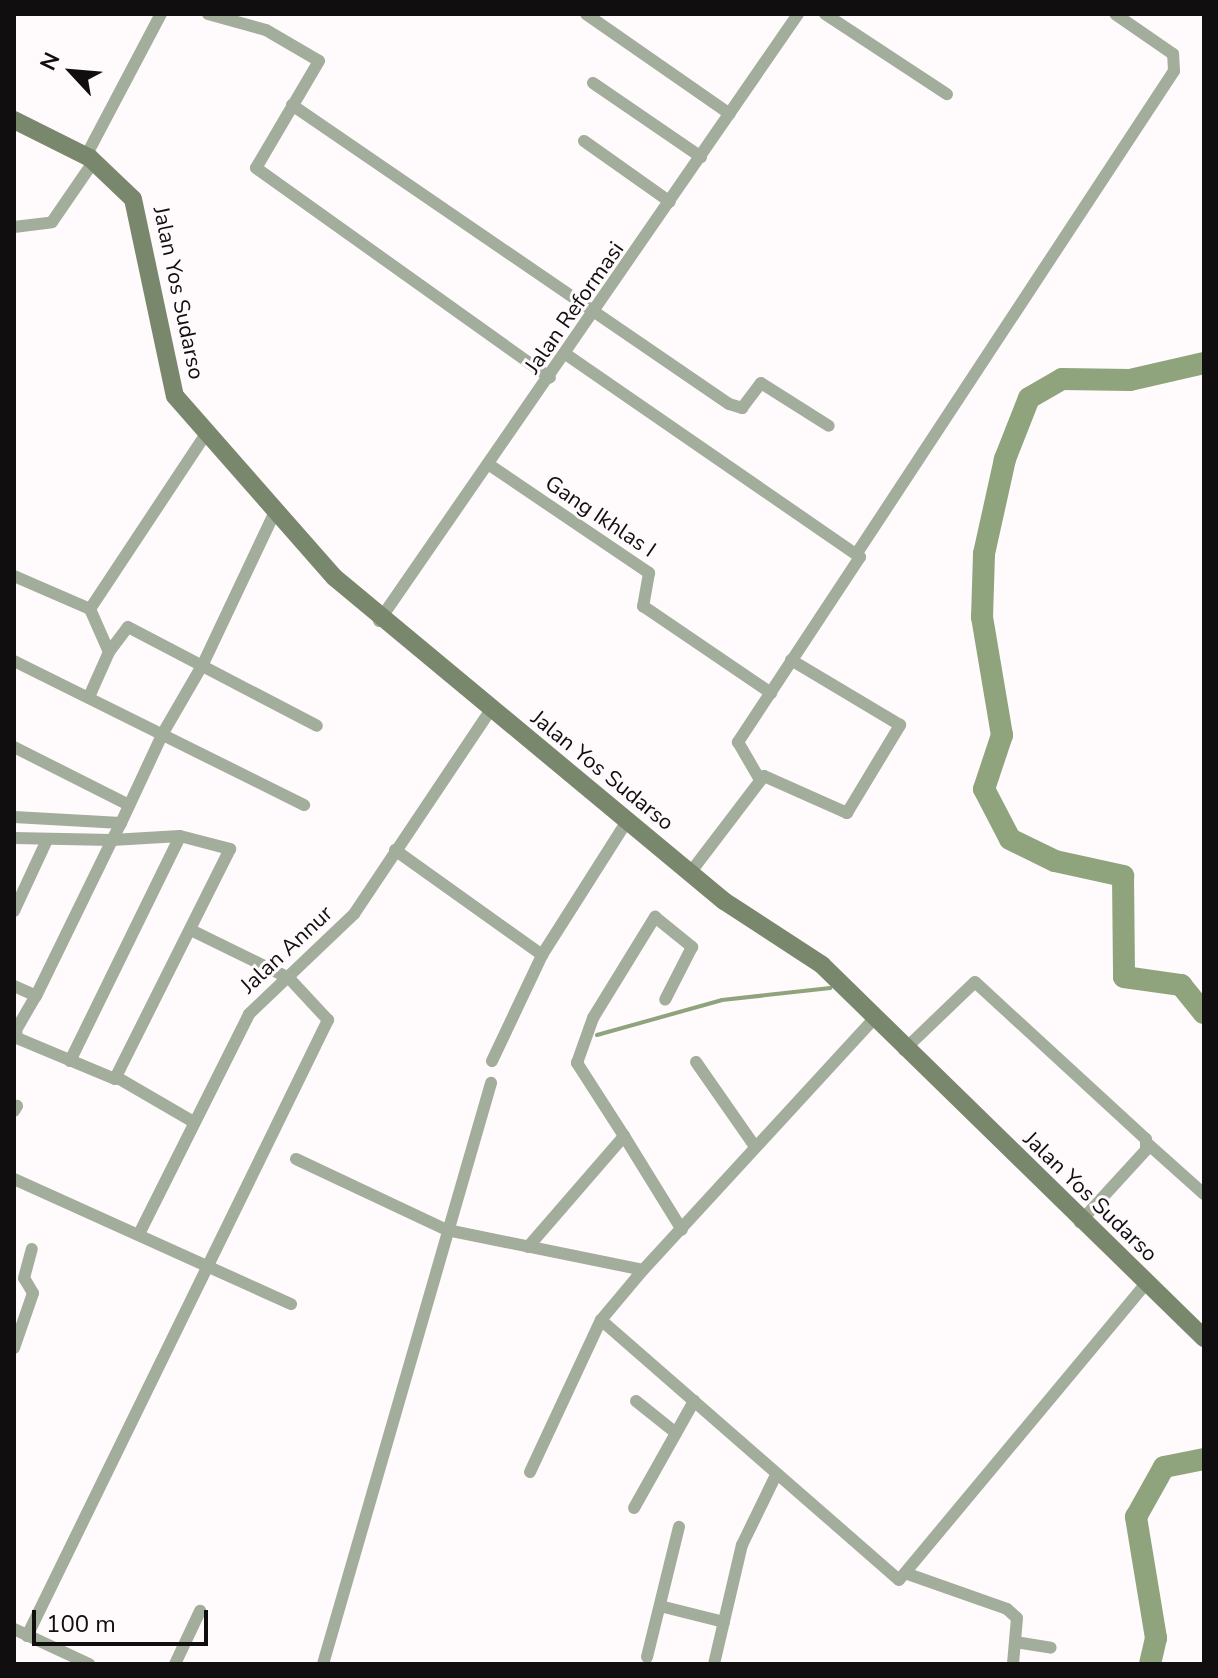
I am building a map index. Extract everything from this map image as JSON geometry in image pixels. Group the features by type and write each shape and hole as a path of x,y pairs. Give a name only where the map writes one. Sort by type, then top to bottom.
{"street":[{"path":"14,227 57,217 90,158 161,14"},
{"path":"208,14 266,30 319,61 256,168 550,378"},
{"path":"586,14 730,114"},
{"name":"Jalan Reformasi","path":"379,621 598,313 798,14"},
{"path":"825,14 947,94"},
{"path":"857,553 1174,71 1173,54 1115,14"},
{"path":"593,83 701,157"},
{"path":"292,105 738,409 760,383 829,426"},
{"name":"Jalan Yos Sudarso","path":"14,120 90,158 133,199 175,396 205,435 379,621 690,873 822,965 873,1020 1204,1338"},
{"path":"584,141 670,202"},
{"path":"567,355 857,553 860,563 738,742 760,780"},
{"path":"90,609 205,435"},
{"name":"Gang Ikhlas I","path":"491,466 649,573 643,606 771,693"},
{"path":"192,1121 118,1078 17,1038 15,1032 36,996 163,733 203,664 275,512"},
{"path":"14,576 90,609 109,652"},
{"path":"89,697 109,652 128,627 317,726"},
{"path":"690,873 760,780 770,777 847,813 900,725 791,660"},
{"path":"14,661 304,805"},
{"name":"Jalan Annur","path":"139,1234 192,1121 249,1014 336,936 490,711"},
{"path":"14,747 129,805"},
{"path":"14,817 121,823"},
{"path":"492,1061 542,955 627,821"},
{"path":"70,1061 180,836"},
{"path":"14,838 112,840 180,836 230,849 118,1078"},
{"path":"14,910 47,840"},
{"path":"395,850 542,955"},
{"path":"665,1000 692,947 655,917 593,1018 577,1063 682,1230"},
{"path":"27,1636 202,1265 328,1020 289,978 191,930"},
{"path":"904,1050 975,982 1204,1194"},
{"path":"14,986 36,996"},
{"path":"530,1472 601,1320 754,1145 873,1020"},
{"path":"696,1062 754,1145"},
{"path":"323,1664 491,1083"},
{"path":"528,1247 624,1136"},
{"path":"1080,1222 1148,1144"},
{"path":"296,1159 447,1230 643,1270"},
{"path":"14,1179 291,1304"},
{"path":"14,1348 33,1293 24,1278 32,1249"},
{"path":"601,1320 896,1579 905,1573 1146,1284"},
{"path":"636,1401 676,1433"},
{"path":"634,1508 694,1401"},
{"path":"714,1664 742,1545 776,1475"},
{"path":"647,1657 679,1527"},
{"path":"905,1573 1007,1609 1017,1618 1013,1664"},
{"path":"660,1606 724,1622"},
{"path":"175,1664 200,1611"},
{"path":"14,1629 89,1664"},
{"path":"1015,1642 1051,1648"}],"waterway":[{"path":"1204,363 1130,380 1062,379 1029,398 1005,459 984,554 982,617 1002,735 984,789 1010,839 1055,861 1123,876 1124,977 1181,985 1204,1013"},
{"path":"597,1035 722,1000 830,988"},
{"path":"1150,1664 1156,1638 1136,1517 1164,1467 1204,1459"}]}
